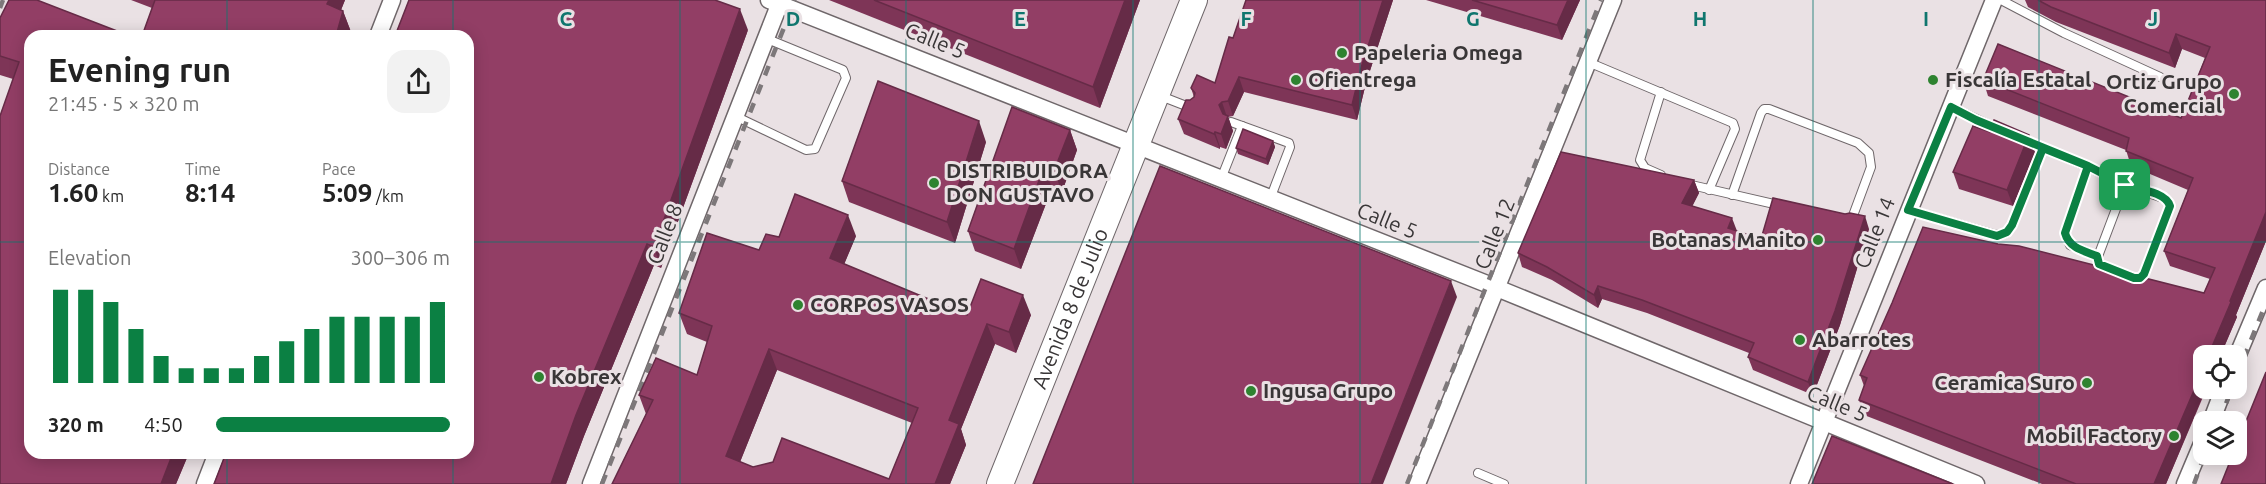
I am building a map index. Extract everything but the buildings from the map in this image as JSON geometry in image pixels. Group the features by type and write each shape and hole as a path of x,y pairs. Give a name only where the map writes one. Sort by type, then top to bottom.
{"main road":[{"name":"Avenida 8 de Julio","path":"1000,484 1194,0"}],"street":[{"path":"380,30 392,0"},
{"name":"Calle 12","path":"1417,484 1613,0"},
{"name":"Calle 14","path":"1799,484 1994,0"},
{"name":"Calle 8","path":"591,484 765,38 776,1"},
{"name":"Calle 5","path":"776,1 1497,288 1976,484"},
{"path":"2242,345 2266,288"},
{"path":"205,484 215,459"},
{"path":"2185,484 2193,465"}],"lane":[{"path":"2001,0 2064,33 2160,76"},
{"path":"735,116 806,150 814,149 846,78 843,70 765,38"},
{"path":"1588,62 1734,124 1735,129 1709,190"},
{"path":"1661,92 1640,156 1645,168 1674,181 1792,208"},
{"path":"1156,94 1194,109"},
{"path":"1951,107 1976,120 2088,166 2125,185 2162,196 2169,201 2170,206 2144,274 2140,278 2134,278 2099,264 2097,256 2125,185"},
{"path":"1732,195 1761,113 1764,109 1769,109 1858,142 1869,153 1871,167 1851,221 1841,219"},
{"path":"1231,122 1290,144 1270,199"},
{"path":"1221,179 1242,126"},
{"path":"1908,210 1997,236 2007,232 2012,225 2043,148"},
{"path":"2088,166 2065,233 2070,245 2097,256"},
{"path":"1478,473 1504,484"}],"railway":[{"path":"0,8 3,0"},
{"path":"602,484 795,0"},
{"path":"1407,484 1601,0"},
{"path":"2247,350 2266,303"},
{"path":"2223,411 2228,399"},
{"path":"2194,484 2201,465"}],"place":[{"name":"Papeleria Omega","path":"1342,53"},
{"name":"Ofientrega","path":"1296,80"},
{"name":"Fiscalía Estatal","path":"1933,80"},
{"name":"Ortiz Grupo Comercial","path":"2234,94"},
{"name":"DISTRIBUIDORA DON GUSTAVO","path":"934,183"},
{"name":"Botanas Manito","path":"1818,240"},
{"name":"CORPOS VASOS","path":"798,305"},
{"name":"Abarrotes","path":"1800,340"},
{"name":"Kobrex","path":"539,377"},
{"name":"Ceramica Suro","path":"2087,383"},
{"name":"Ingusa Grupo","path":"1251,391"},
{"name":"Mobil Factory","path":"2174,436"}],"route":[{"path":"2125,185 2088,166 2043,148 2010,230 2002,235 1997,236 1908,210 1951,107 1976,120 2088,166 2065,233 2067,239 2070,245 2097,256 2099,264 2134,278 2140,278 2144,274 2170,206 2169,201 2162,196 2125,185"}]}
